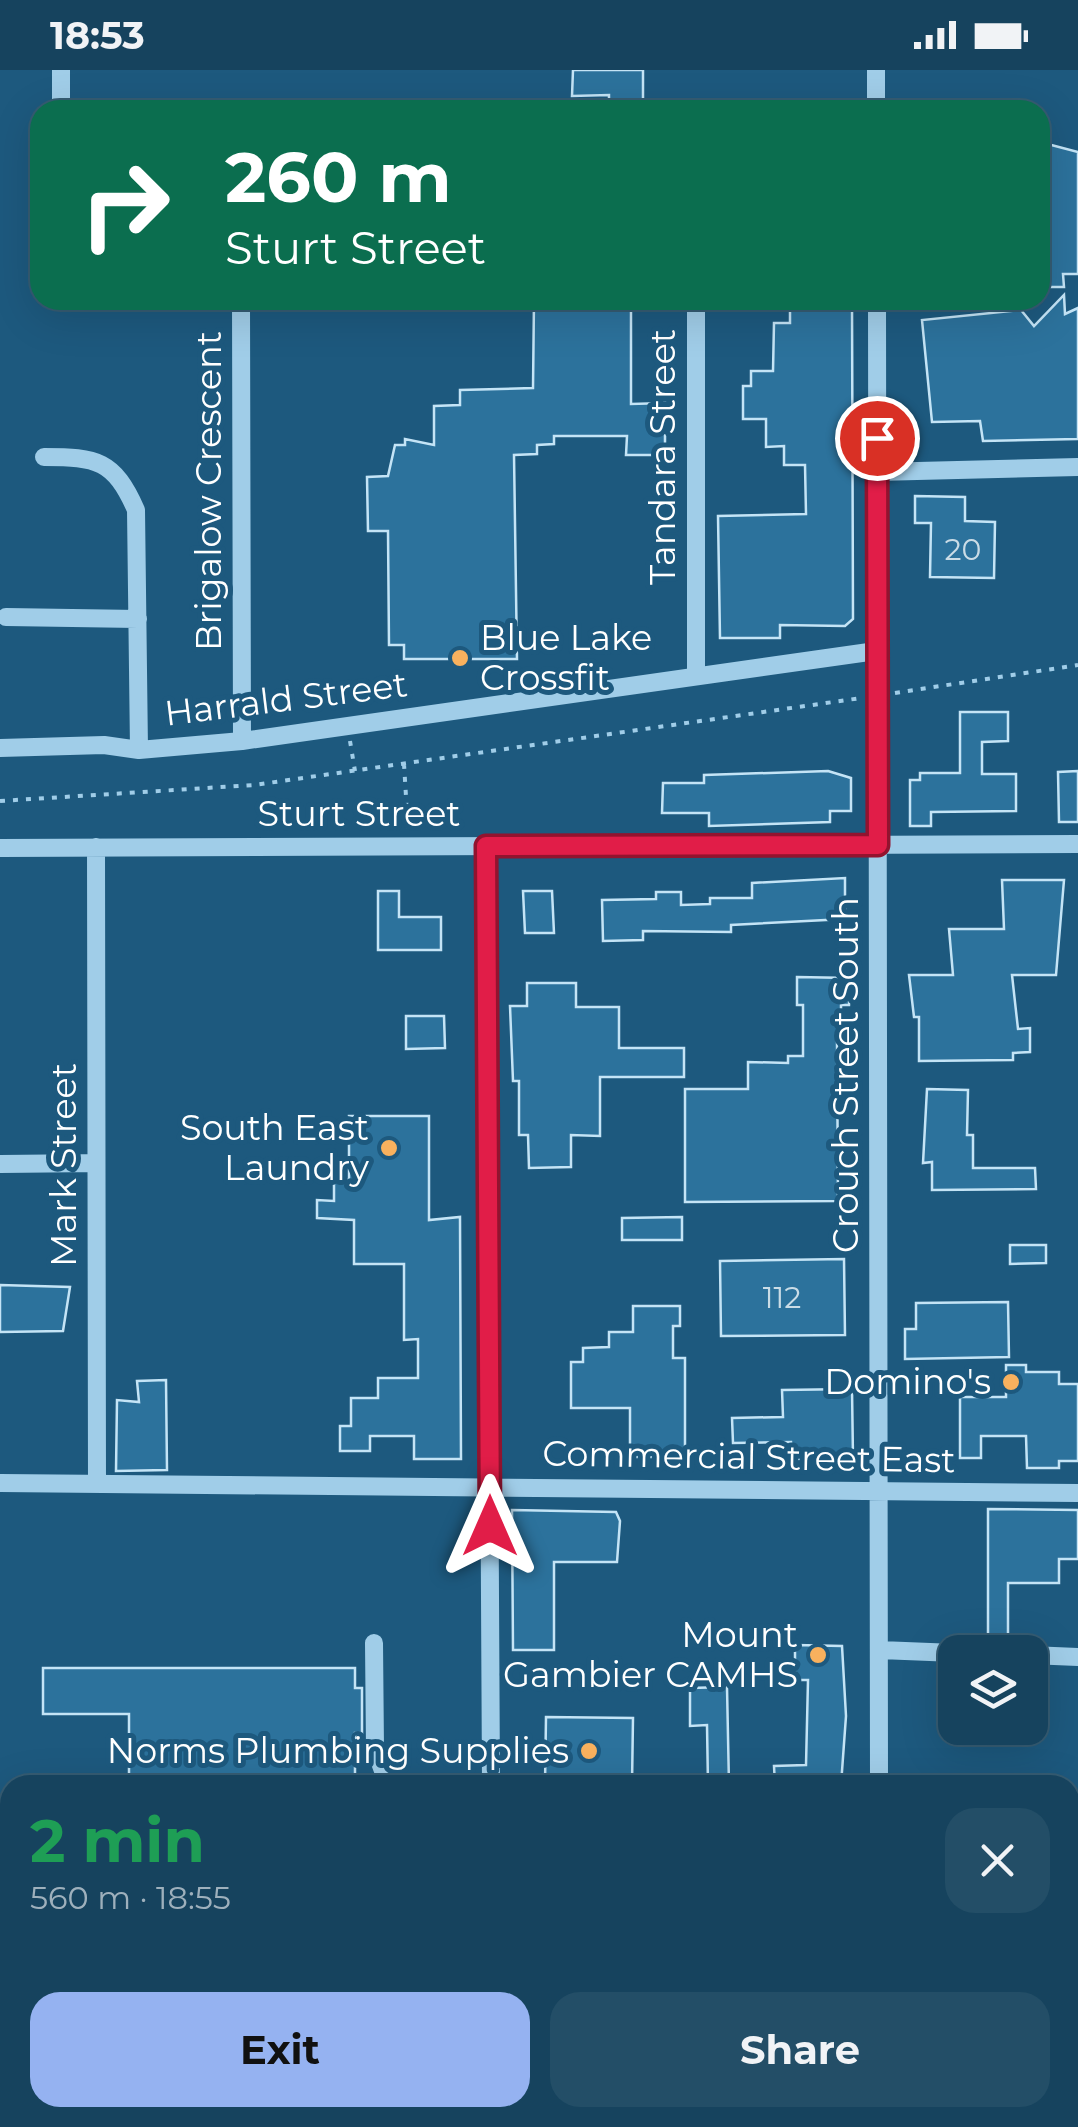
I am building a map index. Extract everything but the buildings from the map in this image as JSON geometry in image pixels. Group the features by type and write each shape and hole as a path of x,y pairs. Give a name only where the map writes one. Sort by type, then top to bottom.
{"street":[{"path":"61,70 61,100"},
{"path":"876,70 876,100"},
{"name":"Brigalow Crescent","path":"241,310 242,741"},
{"name":"Tandara Street","path":"696,310 696,675"},
{"name":"Crouch Street South","path":"877,310 880,1775"},
{"path":"44,456 85,457 120,474 136,510 139,750"},
{"path":"878,472 1078,468"},
{"path":"6,617 138,620"},
{"name":"Harrald Street","path":"0,748 104,745 139,750 242,741 876,652"},
{"name":"Sturt Street","path":"0,848 1078,844"},
{"path":"486,846 491,1775"},
{"name":"Mark Street","path":"96,847 97,1483"},
{"path":"0,1164 96,1164"},
{"name":"Commercial Street East","path":"0,1483 1078,1493"},
{"path":"374,1643 375,1749 384,1775"},
{"path":"880,1650 938,1652"},
{"path":"1048,1656 1078,1657"}],"path":[{"path":"0,801 254,785 1078,665"},
{"path":"347,726 355,771"},
{"path":"404,764 410,846"}],"place":[{"name":"Blue Lake Crossfit","path":"460,658"},
{"name":"South East Laundry","path":"389,1148"},
{"name":"Domino's","path":"1011,1382"},
{"name":"Mount Gambier CAMHS","path":"818,1655"},
{"name":"Norms Plumbing Supplies","path":"589,1751"}],"route":[{"path":"490,1526 486,846 878,845 877,438"}]}
